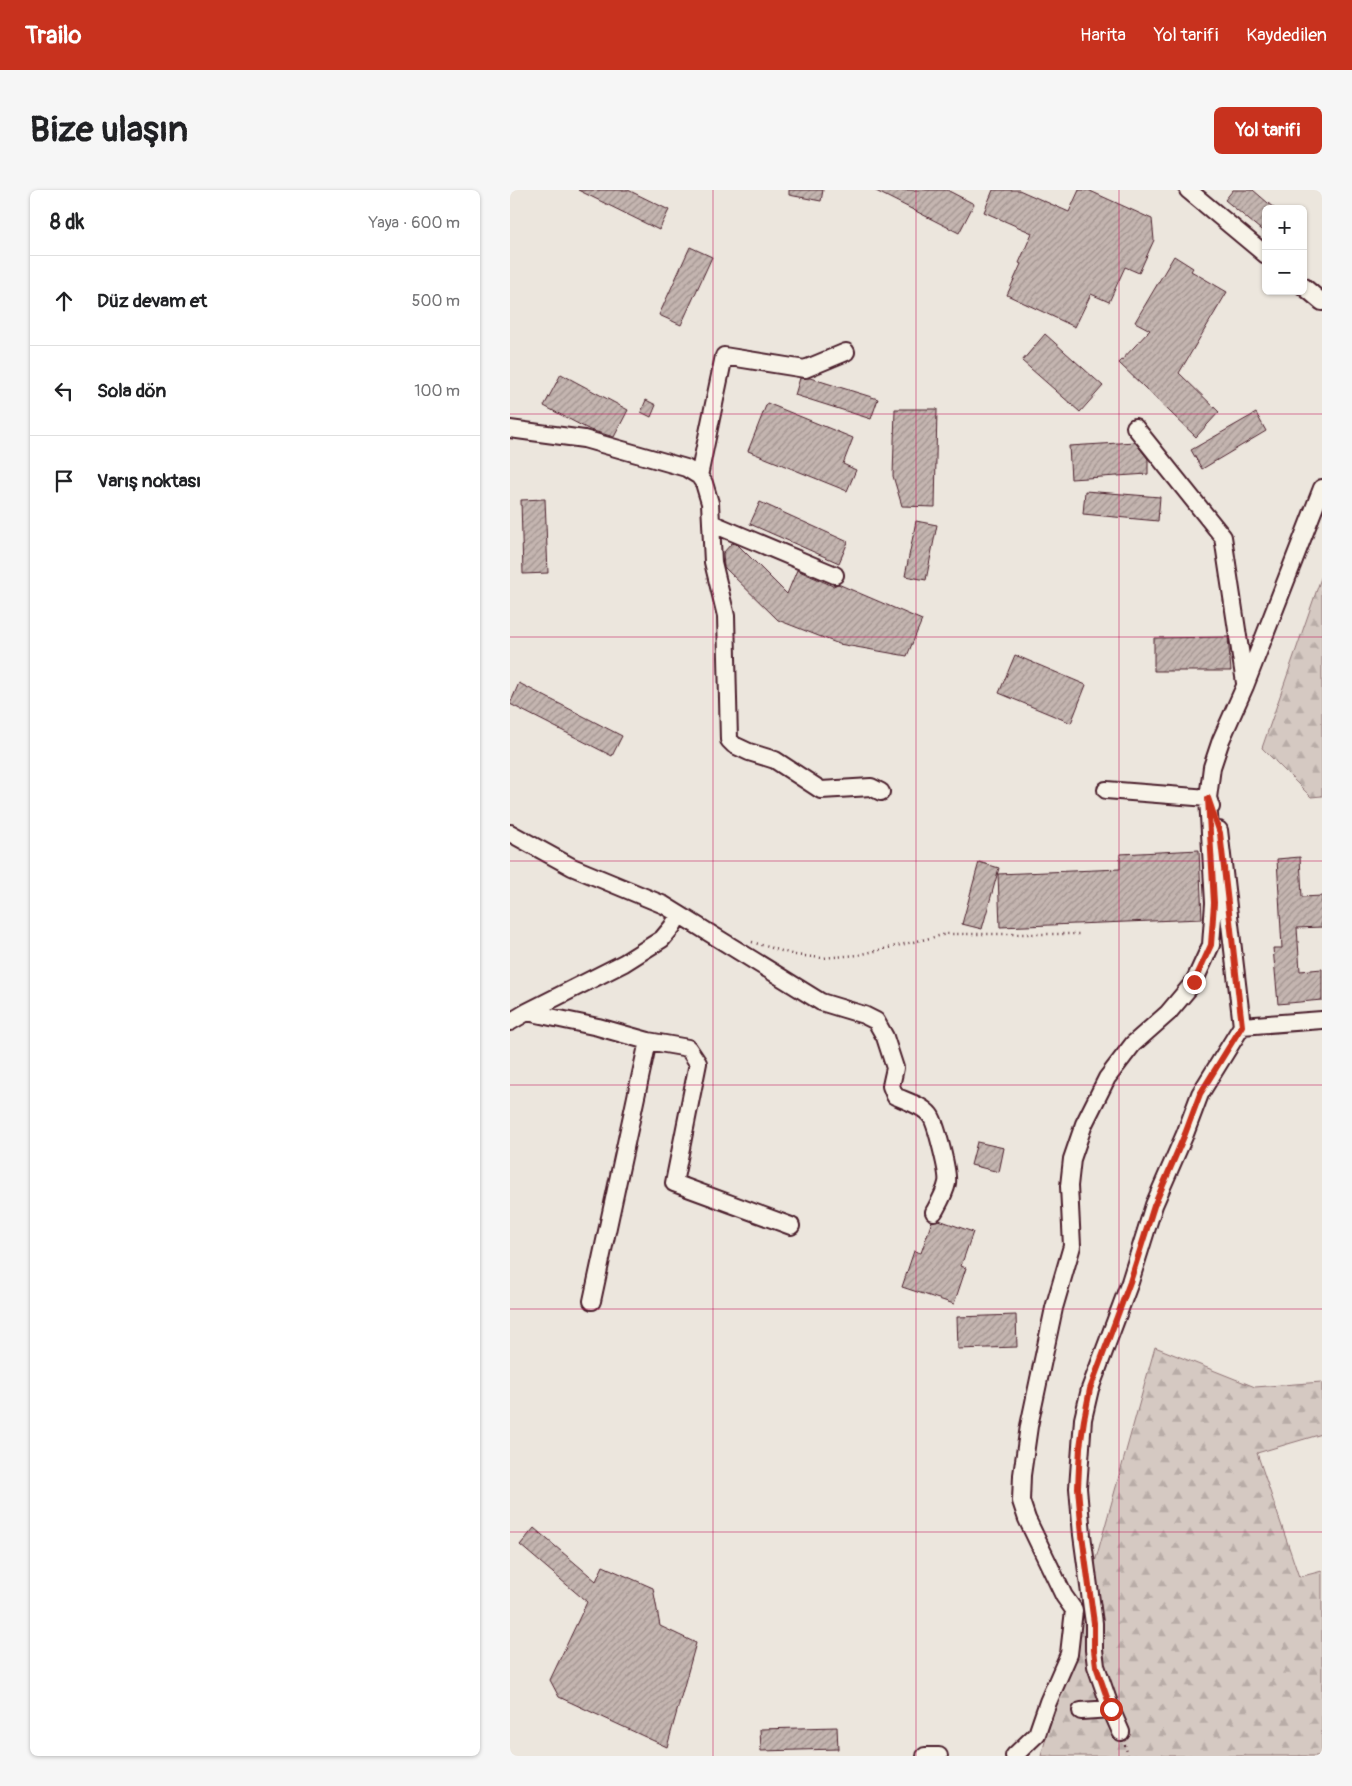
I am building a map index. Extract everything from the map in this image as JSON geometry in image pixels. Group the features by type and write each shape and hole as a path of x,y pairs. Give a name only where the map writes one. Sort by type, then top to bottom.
{"street":[{"path":"1188,190 1262,252"},
{"path":"1307,289 1322,302"},
{"path":"699,476 724,356 805,369 846,352"},
{"path":"1135,427 1223,537 1245,686"},
{"path":"510,429 584,439 686,468 699,476 704,483 710,503 713,562 726,616 729,740 734,745 749,752 775,760 821,790 871,787 881,792"},
{"path":"1014,1756 1037,1734 1048,1702 1069,1654 1074,1610 1064,1596 1021,1501 1022,1474 1029,1426 1054,1308 1072,1246 1069,1186 1072,1159 1084,1124 1107,1078 1133,1044 1168,1013 1194,982 1211,945 1214,903 1208,798 1212,768 1221,740 1245,686 1322,488"},
{"path":"711,524 835,575"},
{"path":"1106,790 1208,798"},
{"path":"1121,1732 1096,1666 1094,1650 1094,1623 1082,1535 1078,1488 1084,1420 1090,1389 1130,1282 1154,1206 1200,1094 1242,1026 1220,833 1208,798"},
{"path":"510,833 572,867 664,905 821,1002 864,1015 876,1022 885,1037 895,1068 891,1086 895,1096 914,1104 930,1115 945,1161 947,1182 934,1212"},
{"path":"510,1022 624,963 662,939 679,915"},
{"path":"527,1012 598,1027 648,1041 688,1048 698,1063 674,1183 791,1226"},
{"path":"1242,1026 1322,1020"},
{"path":"592,1301 648,1041"},
{"path":"1081,1711 1111,1709"},
{"path":"926,1756 939,1756"}],"path":[{"path":"750,941 795,955 822,958 858,955 947,934 1080,934"}],"green space":[{"path":"1322,575 1322,796 1311,797 1262,748"},
{"path":"1155,1347 1255,1387 1322,1382 1322,1434 1257,1453 1299,1577 1322,1571 1322,1756 1041,1756"}],"building":[{"path":"578,190 628,190 669,210 659,230"},
{"path":"789,190 823,190 821,201 789,195"},
{"path":"874,190 947,190 974,204 959,233"},
{"path":"993,190 1019,190 1069,212 1079,190 1088,190 1152,219 1154,240 1139,273 1125,267 1109,302 1091,294 1075,327 1007,295 1032,233 984,212"},
{"path":"1233,190 1253,190 1270,205 1262,205 1262,231 1225,200"},
{"path":"690,247 712,257 681,325 659,315"},
{"path":"1174,256 1193,268 1191,271 1227,292 1179,373 1219,412 1196,437 1119,363 1150,330 1135,322"},
{"path":"1045,334 1103,386 1080,412 1022,361"},
{"path":"561,374 628,410 614,437 590,430 544,406"},
{"path":"800,378 810,378 878,399 871,419 795,395"},
{"path":"646,400 656,405 651,417 641,412"},
{"path":"767,403 853,438 843,464 856,470 847,491 748,451"},
{"path":"895,409 937,409 935,507 902,506 893,476"},
{"path":"1256,413 1266,431 1202,469 1191,450"},
{"path":"1135,442 1148,459 1148,474 1071,479 1069,446"},
{"path":"1085,491 1160,497 1158,521 1083,514"},
{"path":"545,499 548,573 523,574 521,500"},
{"path":"760,502 848,542 839,563 750,524"},
{"path":"916,521 937,525 926,580 905,576"},
{"path":"732,543 738,545 787,594 797,570 833,586 838,584 922,620 907,656 839,644 778,620 724,567 723,553"},
{"path":"1228,637 1231,671 1154,671 1154,638"},
{"path":"1015,655 1086,685 1071,723 999,693"},
{"path":"519,683 622,736 612,756 510,704"},
{"path":"1199,850 1202,919 1000,927 998,874 1120,869 1120,854"},
{"path":"1300,857 1302,897 1322,896 1322,927 1297,928 1300,971 1322,969 1322,1000 1278,1004 1273,948 1282,948 1277,859"},
{"path":"979,862 999,868 982,929 962,924"},
{"path":"977,1142 1004,1148 999,1172 971,1165"},
{"path":"939,1220 973,1232 961,1266 966,1268 954,1304 902,1287 914,1251 921,1253 932,1221"},
{"path":"1016,1315 1017,1347 958,1349 957,1317"},
{"path":"534,1528 596,1581 603,1566 653,1588 660,1626 696,1643 667,1747 559,1697 550,1680 587,1602 520,1545"},
{"path":"837,1727 838,1749 761,1751 760,1729"}],"route":[{"path":"1111,1709 1096,1666 1094,1650 1094,1623 1082,1535 1078,1488 1080,1447 1090,1389 1130,1282 1154,1206 1200,1094 1242,1026 1220,833 1208,798 1214,903 1211,945 1194,982"}]}
